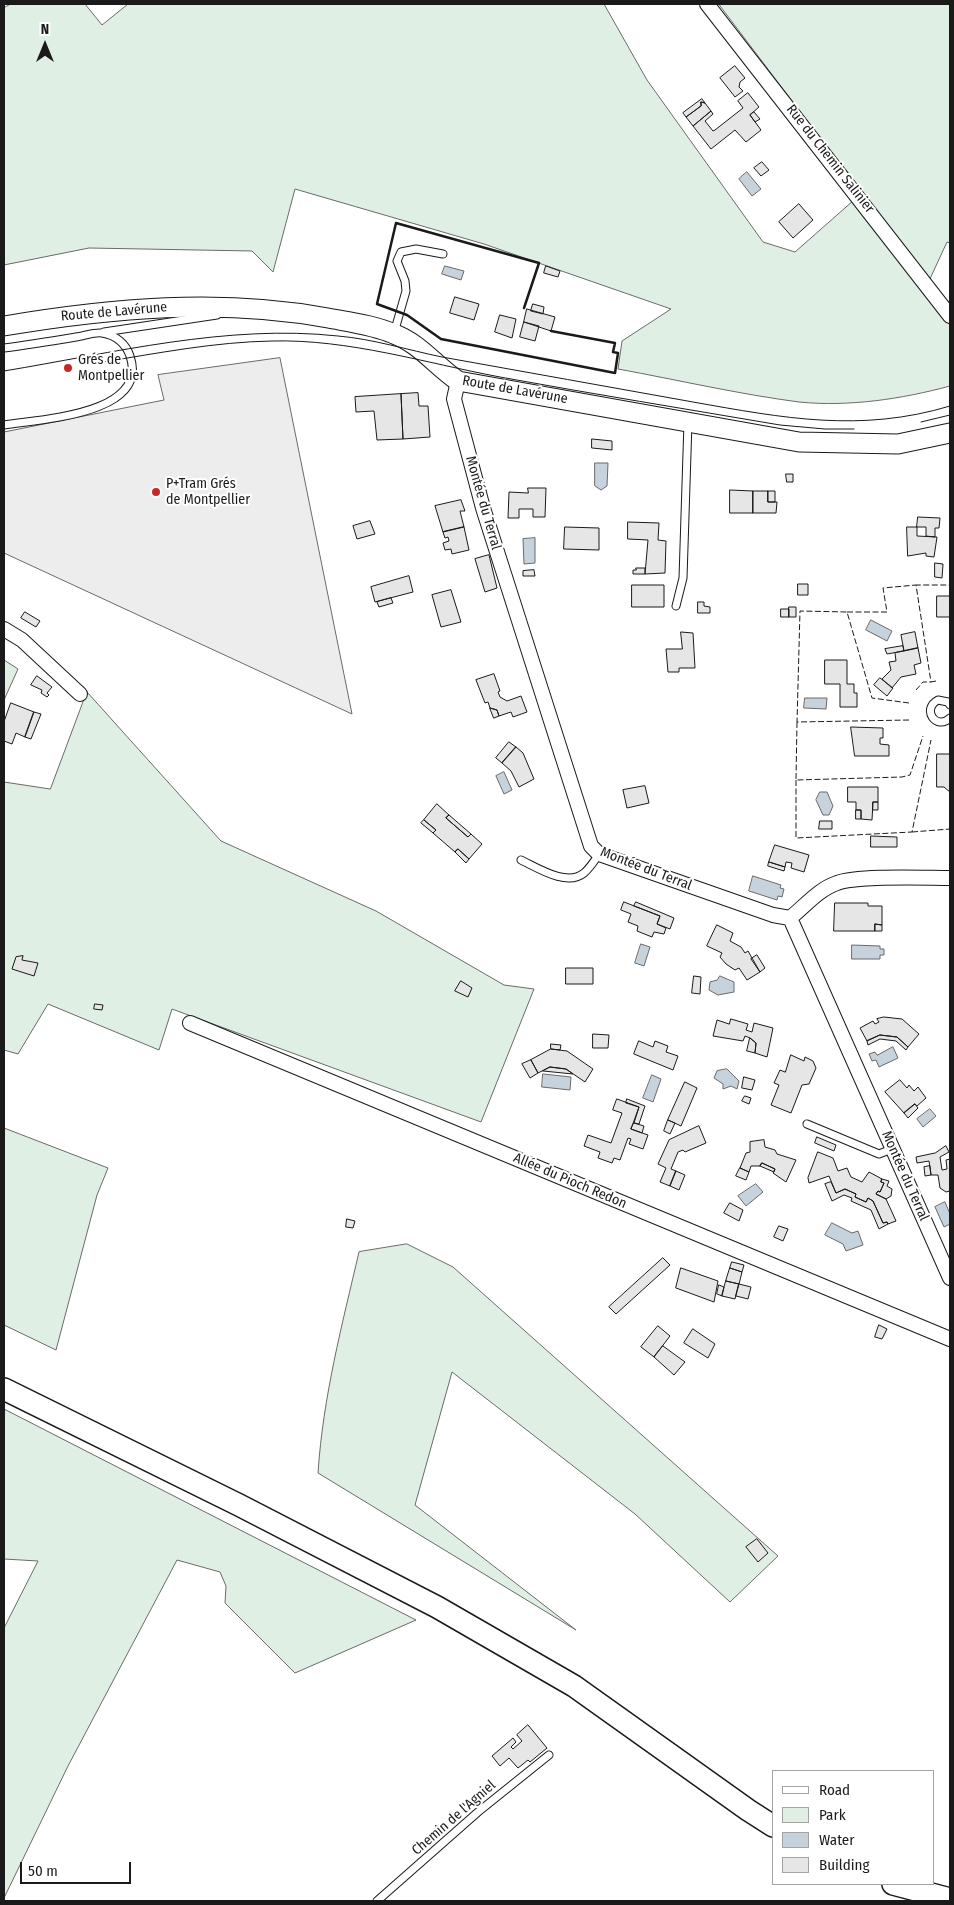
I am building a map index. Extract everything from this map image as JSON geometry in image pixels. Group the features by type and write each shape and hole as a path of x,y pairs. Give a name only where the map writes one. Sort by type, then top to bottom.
{"main road":[{"name":"Route de Lavérune","path":"4,326 115,310 220,307 297,312 394,334 414,344 442,370 458,381 799,442 898,444 950,432"},
{"path":"4,1389 239,1505 437,1607 574,1686 772,1825"},
{"path":"897,1885 950,1899"}],"street":[{"name":"Rue du Chemin Salinier","path":"708,4 950,316"},
{"name":"Montée du Terral","path":"458,381 454,399 483,508 591,846 599,854 773,915 790,918 950,1277"},
{"path":"4,628 22,640 80,694"},
{"path":"790,918 822,891 838,882 857,879 950,878"},
{"name":"Allée du Pioch Redon","path":"190,1023 950,1339"}],"lane":[{"path":"394,334 406,291 405,281 397,261 402,252 416,249 443,254"},
{"path":"4,348 255,309"},
{"path":"4,425 94,410 116,399 132,376 134,367 129,353 121,341 101,333"},
{"path":"676,606 682,578 688,422"},
{"path":"950,705 944,700 938,700 931,706 930,711 931,716 939,722 944,722 950,718"},
{"path":"522,860 551,874 570,878 584,874 599,854"},
{"path":"807,1124 879,1154 892,1149"},
{"name":"Chemin de l'Agniel","path":"377,1901 478,1812 548,1755"}],"green space":[{"path":"11,4 85,4 102,25 128,4 604,4 647,80 763,242 795,252 854,200 950,325 950,386 913,395 875,401 818,403 753,395 618,369 622,341 671,309 484,244 295,189 273,272 252,251 89,248 4,265 4,8"},
{"path":"719,4 950,4 950,243 947,242 929,281"},
{"path":"4,660 18,669 4,700"},
{"path":"87,692 221,841 376,911 504,985 534,989 481,1122 172,1009 159,1050 48,1004 18,1054 4,1050 4,782 50,789"},
{"path":"4,1128 108,1168 97,1195 56,1350 4,1325"},
{"path":"407,1244 453,1267 778,1556 730,1602 635,1514 452,1372 415,1505 576,1630 318,1473 329,1389 359,1252"},
{"path":"4,1409 416,1620 295,1673 225,1603 226,1586 220,1572 177,1560 68,1766 4,1898 4,1628 38,1561 4,1559"}],"shaded area":[{"name":"P+Tram Grés de Montpellier","path":"280,358 352,714 4,553 4,432 164,400 158,375"}],"water":[{"path":"747,172 761,189 752,196 739,179"},
{"path":"445,266 464,271 461,280 442,274"},
{"path":"595,463 608,463 607,486 601,490 595,486"},
{"path":"535,538 535,563 524,564 523,539"},
{"path":"871,620 892,631 887,641 866,630"},
{"path":"805,698 827,698 826,709 804,708"},
{"path":"504,772 512,790 504,794 496,776"},
{"path":"820,792 827,792 833,806 829,815 823,815 816,800"},
{"path":"753,876 781,885 780,888 784,889 782,897 778,896 777,900 749,891"},
{"path":"641,944 650,947 644,966 635,963"},
{"path":"852,945 880,946 880,949 884,949 884,955 880,955 880,959 852,959"},
{"path":"720,976 734,982 734,992 718,995 709,990 710,982 717,980"},
{"path":"893,1047 898,1058 879,1067 876,1060 872,1061 869,1054 875,1052 877,1055"},
{"path":"727,1069 739,1081 737,1089 731,1086 723,1089 723,1084 714,1078 717,1071"},
{"path":"543,1074 571,1077 570,1090 542,1087"},
{"path":"652,1075 661,1079 653,1102 643,1098"},
{"path":"930,1109 936,1116 923,1127 917,1119"},
{"path":"756,1184 763,1192 746,1206 738,1196"},
{"path":"945,1202 950,1214 950,1224 944,1227 935,1207"},
{"path":"832,1223 852,1233 858,1231 863,1245 846,1251 843,1244 825,1235"}],"building":[{"path":"735,66 745,78 740,82 739,87 743,91 735,97 720,78"},
{"path":"748,93 759,107 750,115 761,130 746,142 735,130 711,149 693,126 711,111 713,114 705,121 713,131 715,130 743,108 738,101"},
{"path":"702,99 705,103 701,102 701,106 686,117 683,113"},
{"path":"701,102 705,103 711,111 693,126 686,117 701,106"},
{"path":"754,112 760,119 755,122 750,115"},
{"path":"762,162 769,170 761,176 754,168"},
{"path":"799,204 813,220 793,238 779,222"},
{"path":"546,266 560,271 558,277 544,273"},
{"path":"455,297 479,304 474,320 450,313"},
{"path":"533,304 544,307 543,314 531,311"},
{"path":"527,309 555,317 551,331 524,322"},
{"path":"500,315 516,319 512,338 495,332"},
{"path":"524,322 539,326 535,341 520,337"},
{"path":"418,393 419,406 428,406 430,437 403,439 401,394"},
{"path":"401,394 403,439 377,440 374,411 356,412 355,397"},
{"path":"592,439 612,441 612,450 592,448"},
{"path":"786,474 793,474 793,482 787,482"},
{"path":"528,488 546,488 545,517 533,517 533,509 519,509 519,518 508,518 509,492 528,493"},
{"path":"730,490 753,491 753,513 730,513"},
{"path":"753,491 768,491 768,502 777,502 776,513 753,513"},
{"path":"768,491 775,491 775,502 768,502"},
{"path":"461,500 465,511 460,511 464,527 443,532 435,506"},
{"path":"918,517 940,518 939,528 935,528 935,537 926,536 926,527 917,527"},
{"path":"370,521 375,534 357,539 353,526"},
{"path":"628,522 659,523 658,540 666,541 665,573 645,574 648,540 628,539"},
{"path":"464,527 469,550 452,554 451,549 445,550 443,543 449,541 448,537 445,538 443,532"},
{"path":"565,527 599,528 599,550 564,549"},
{"path":"907,527 917,527 917,536 937,537 934,557 926,556 926,553 908,556"},
{"path":"489,555 497,588 485,592 475,559"},
{"path":"935,563 943,564 942,578 935,577"},
{"path":"636,568 645,568 645,574 633,574 633,570 636,570"},
{"path":"534,570 535,576 523,576 523,571"},
{"path":"409,576 413,592 375,602 371,587"},
{"path":"798,584 808,584 808,595 798,595"},
{"path":"632,585 664,585 664,607 632,607"},
{"path":"451,590 461,622 441,627 432,595"},
{"path":"937,596 950,596 950,617 937,617"},
{"path":"391,598 393,603 379,607 377,602"},
{"path":"698,602 704,602 704,606 710,607 710,613 698,613"},
{"path":"789,607 796,607 796,617 789,617"},
{"path":"781,609 789,609 789,617 781,617"},
{"path":"25,612 40,621 36,627 21,618"},
{"path":"681,632 693,633 695,668 679,668 679,672 668,672 666,649 682,649"},
{"path":"915,632 918,648 904,651 901,635"},
{"path":"903,646 904,651 887,654 885,649"},
{"path":"918,648 921,663 914,665 916,674 901,677 892,688 882,679 891,670 889,662 896,661 895,653"},
{"path":"825,660 847,660 847,684 854,684 854,693 857,693 857,707 840,707 840,684 825,684"},
{"path":"494,674 500,691 498,692 500,697 507,701 521,696 527,712 513,717 511,712 499,716 497,710 490,708 488,702 485,703 476,680"},
{"path":"37,676 52,687 47,693 49,695 47,697 41,693 42,690 31,685"},
{"path":"880,678 893,688 887,696 874,685"},
{"path":"11,703 34,712 25,737 16,733 12,744 4,741 4,722"},
{"path":"490,708 497,710 499,716 494,718"},
{"path":"34,712 41,714 31,739 25,737"},
{"path":"851,727 883,728 883,738 880,738 880,744 889,745 889,756 855,756"},
{"path":"509,742 516,747 502,763 496,758"},
{"path":"516,747 523,753 534,779 519,787 511,771 502,763"},
{"path":"937,754 950,754 950,792 944,787 937,787"},
{"path":"645,786 649,803 627,808 623,790"},
{"path":"848,787 878,787 878,802 873,802 872,820 861,819 861,810 856,810 856,802 848,802"},
{"path":"873,802 878,802 878,810 873,810"},
{"path":"437,804 449,815 446,818 468,837 471,834 482,844 469,859 458,849 455,852 433,833 436,830 424,820"},
{"path":"856,810 861,810 861,819 856,819"},
{"path":"449,815 471,834 468,837 446,818"},
{"path":"424,820 436,830 433,833 421,823"},
{"path":"820,821 832,821 832,829 819,829"},
{"path":"871,836 897,837 897,847 871,847"},
{"path":"775,845 809,855 804,872 791,868 792,863 786,862 785,867 769,862"},
{"path":"458,849 469,859 466,863 455,852"},
{"path":"769,862 785,867 784,871 768,866"},
{"path":"624,902 660,916 657,924 666,928 664,934 654,932 652,937 637,931 638,926 628,922 631,914 621,910"},
{"path":"636,902 674,918 670,929 657,924 660,916 634,906"},
{"path":"835,903 868,903 868,906 882,906 882,925 875,924 875,931 834,931"},
{"path":"875,924 882,925 882,931 875,931"},
{"path":"717,925 733,933 730,941 741,947 745,953 748,951 760,972 747,980 739,968 735,970 726,964 720,957 722,953 707,946"},
{"path":"757,955 765,968 760,972 751,959"},
{"path":"23,956 22,960 38,963 34,976 12,969 16,957"},
{"path":"566,968 593,968 593,984 566,984"},
{"path":"694,976 701,977 700,994 692,993"},
{"path":"461,981 472,988 468,997 455,991"},
{"path":"95,1004 103,1005 102,1010 94,1009"},
{"path":"884,1017 902,1019 919,1034 908,1047 897,1037 880,1035 867,1041 860,1028 873,1021 875,1024 879,1022 877,1019"},
{"path":"731,1019 748,1024 746,1030 752,1032 754,1023 773,1028 767,1057 755,1053 756,1043 745,1036 743,1041 713,1036 717,1020 729,1024"},
{"path":"593,1034 609,1035 608,1048 593,1048"},
{"path":"880,1035 897,1037 908,1047 906,1050 896,1041 880,1039 868,1045 867,1041"},
{"path":"750,1038 756,1043 755,1053 747,1051"},
{"path":"639,1041 653,1047 655,1041 668,1046 666,1052 678,1056 673,1070 634,1054"},
{"path":"551,1044 561,1045 560,1050 551,1049"},
{"path":"551,1049 567,1051 593,1069 585,1082 566,1069 550,1067 538,1073 531,1060"},
{"path":"791,1055 804,1061 805,1057 813,1061 816,1068 809,1084 802,1085 791,1113 771,1105 779,1085 774,1083 780,1070 785,1072"},
{"path":"531,1060 538,1073 530,1078 522,1064"},
{"path":"550,1067 566,1069 573,1074 543,1071"},
{"path":"744,1077 755,1080 752,1090 742,1088"},
{"path":"900,1080 907,1088 909,1085 914,1091 918,1087 926,1098 917,1106 915,1104 904,1113 885,1092"},
{"path":"685,1082 697,1088 681,1126 668,1120"},
{"path":"745,1096 751,1098 749,1104 742,1101"},
{"path":"617,1099 639,1107 631,1129 648,1135 643,1149 629,1144 631,1139 628,1138 620,1160 614,1158 612,1163 598,1158 600,1152 584,1146 588,1135 611,1143 622,1113 613,1110"},
{"path":"627,1099 645,1106 639,1124 634,1123 639,1107 626,1103"},
{"path":"915,1104 918,1108 908,1118 904,1113"},
{"path":"668,1120 675,1123 670,1134 664,1131"},
{"path":"634,1123 644,1126 642,1133 631,1129"},
{"path":"699,1126 706,1143 685,1152 683,1150 678,1152 671,1169 676,1171 670,1186 660,1182 666,1168 658,1164 669,1140"},
{"path":"817,1137 836,1145 834,1151 815,1143"},
{"path":"764,1140 765,1147 775,1150 777,1154 796,1160 786,1182 773,1173 775,1169 762,1163 760,1166 751,1166 749,1172 740,1168 746,1153 750,1152 750,1142"},
{"path":"946,1146 949,1152 940,1157 942,1170 947,1169 946,1160 950,1159 950,1191 946,1192 940,1188 938,1175 931,1175 929,1161 917,1163 916,1157 935,1153"},
{"path":"818,1152 833,1158 838,1171 847,1168 851,1177 862,1182 869,1172 882,1179 881,1182 884,1183 880,1192 878,1191 876,1194 886,1199 896,1221 888,1224 887,1222 883,1223 873,1201 868,1198 866,1202 855,1197 856,1194 845,1189 836,1193 829,1176 809,1183 808,1178"},
{"path":"762,1163 775,1169 774,1172 760,1166"},
{"path":"930,1166 931,1175 925,1176 924,1167"},
{"path":"740,1168 749,1172 746,1180 736,1176"},
{"path":"676,1171 685,1175 679,1190 670,1186"},
{"path":"882,1179 889,1181 887,1186 892,1189 891,1196 886,1199 876,1194 878,1191 880,1192 884,1183 881,1182"},
{"path":"831,1182 836,1193 845,1189 856,1194 855,1197 866,1202 868,1198 873,1201 883,1223 887,1222 888,1224 879,1229 871,1210 851,1201 852,1198 844,1195 832,1201 825,1184"},
{"path":"730,1203 743,1210 739,1221 724,1213"},
{"path":"347,1219 355,1221 353,1228 346,1227"},
{"path":"779,1226 788,1229 783,1241 774,1237"},
{"path":"663,1258 670,1265 616,1314 609,1307"},
{"path":"732,1262 744,1265 742,1272 730,1268"},
{"path":"681,1268 718,1281 714,1302 676,1288"},
{"path":"730,1268 742,1272 739,1284 726,1281"},
{"path":"726,1281 739,1284 735,1299 722,1296"},
{"path":"739,1284 751,1287 748,1299 736,1296"},
{"path":"719,1285 724,1287 722,1296 717,1294"},
{"path":"879,1325 887,1329 882,1339 875,1337"},
{"path":"658,1326 670,1336 654,1357 641,1347"},
{"path":"693,1329 715,1344 708,1358 684,1343"},
{"path":"663,1346 685,1362 674,1375 654,1357"},
{"path":"757,1539 768,1553 758,1562 746,1547"},
{"path":"528,1725 547,1748 530,1762 528,1760 518,1768 509,1758 500,1766 492,1756 513,1738 516,1742 511,1747 513,1749 522,1741 517,1735"}],"tram line":[{"path":"4,371 170,342 212,337 296,333 364,340 442,357 726,408 790,417 853,421 885,419 950,406"},
{"path":"103,362 229,343 301,341 387,353 535,383 780,425 825,429 854,429"},
{"path":"921,422 950,415"}],"fence":[{"path":"847,612 887,612 883,588 916,585"},
{"path":"936,681 931,682 916,585 950,585"},
{"path":"909,703 872,698 847,612 800,611 797,722 909,720"},
{"path":"916,690 923,682 931,682"},
{"path":"797,722 796,780 902,777 910,775 923,736"},
{"path":"950,724 950,743"},
{"path":"796,780 796,838 912,832 931,740"},
{"path":"912,832 950,829"}],"wall":[{"path":"524,308 539,263 396,223 377,304 407,315 441,339 615,373 618,353 613,352 615,343 551,331"}],"place":[{"name":"Grés de Montpellier","path":"68,368"},
{"name":"P+Tram Grés de Montpellier","path":"156,492"}]}
